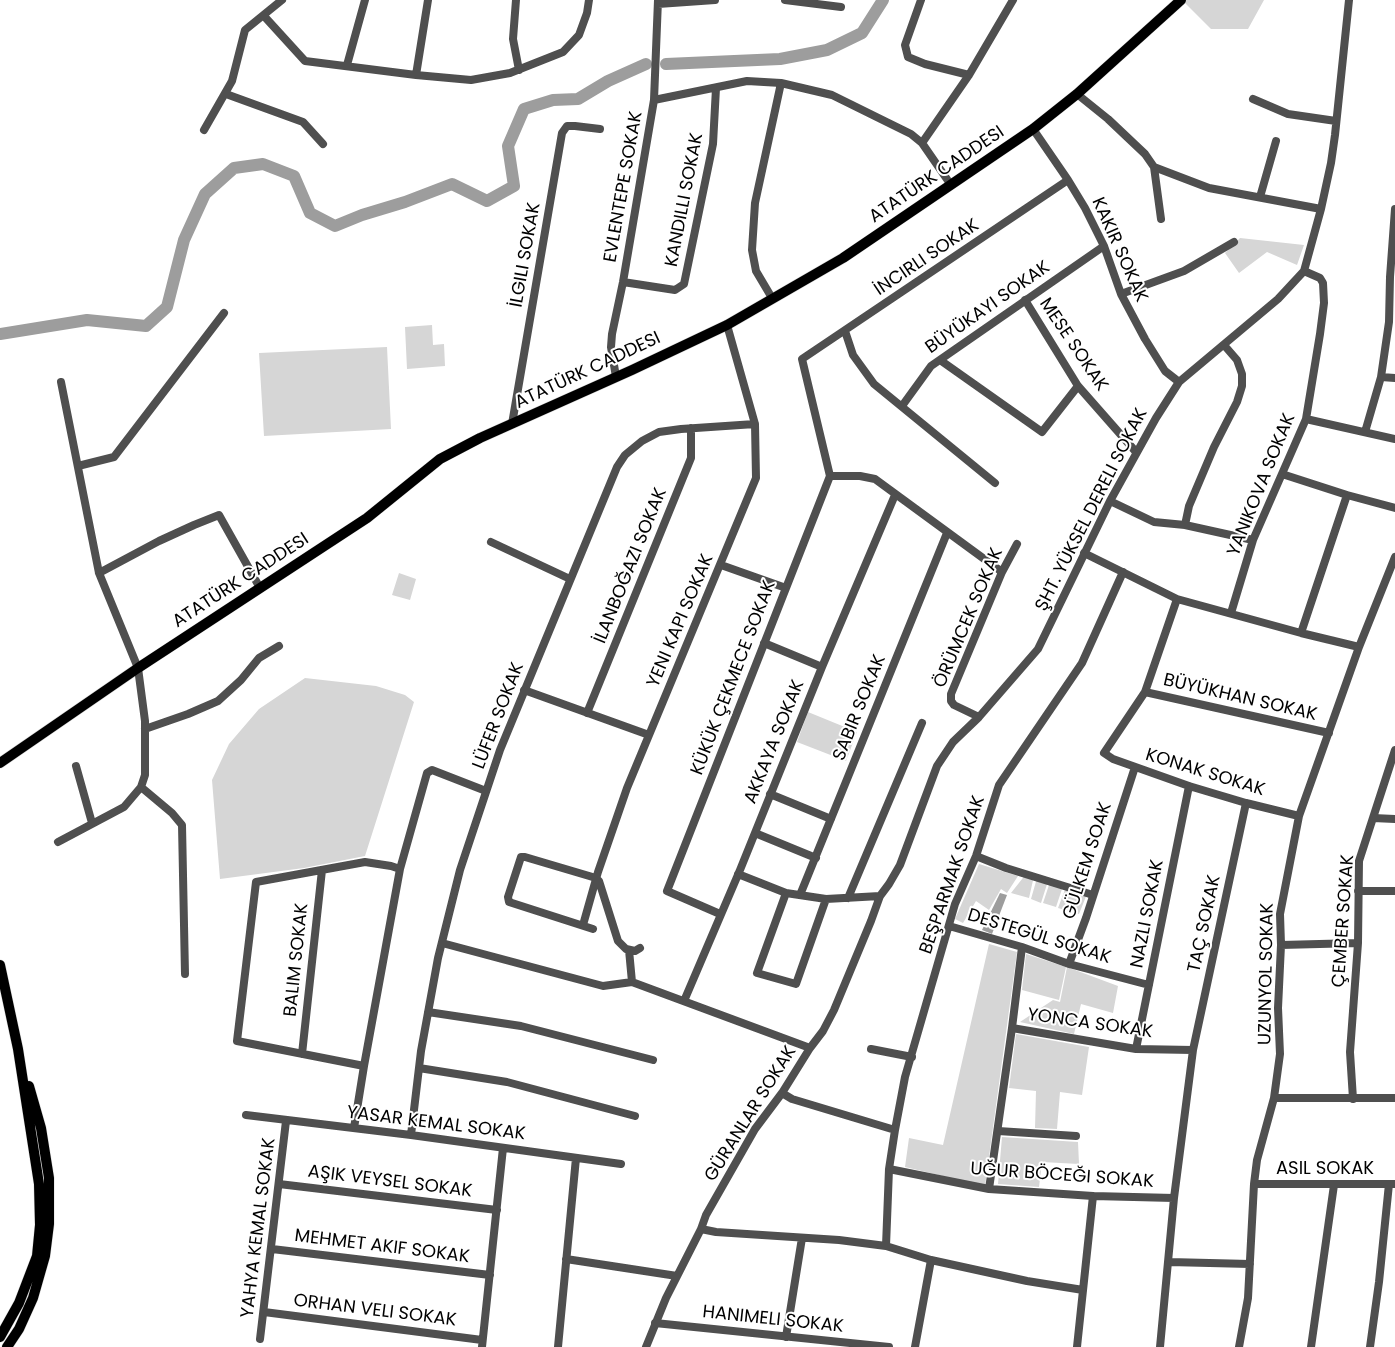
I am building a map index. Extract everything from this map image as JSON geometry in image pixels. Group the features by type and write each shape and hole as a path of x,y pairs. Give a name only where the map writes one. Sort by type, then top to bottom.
{"main road":[{"name":"ATATÜRK CADDESI","path":"0,763 138,668 366,518 440,459 727,325 843,258 1033,129 1077,94 1181,0"},
{"path":"0,966 18,1049 39,1184 40,1225 37,1256 19,1303 0,1337"},
{"path":"7,1347 19,1329 33,1298 45,1256 49,1224 49,1178 41,1128 18,1049"}],"street":[{"path":"204,130 232,81 245,30 282,0"},
{"path":"347,66 365,0"},
{"path":"416,75 428,0"},
{"path":"516,0 513,39 519,70"},
{"path":"264,16 304,61 471,80 510,73 563,52 579,35 587,13 589,0"},
{"path":"658,2 715,0"},
{"path":"785,0 841,7"},
{"path":"921,0 905,44 908,57 925,64 969,75"},
{"path":"922,143 969,75 1013,0"},
{"name":"ŞHT. YÜKSEL DERELI SOKAK","path":"880,896 900,865 937,766 954,742 979,717 1038,649 1110,501 1136,452 1179,382 1278,299 1304,271 1321,209 1336,135 1349,0"},
{"name":"EVLENTEPE SOKAK","path":"616,377 612,340 654,100 658,2"},
{"path":"654,100 747,81 781,83 832,95 911,134 922,143 951,185"},
{"path":"772,298 756,271 752,250 755,203 781,83"},
{"name":"KANDILLI SOKAK","path":"623,282 675,290 684,284 713,144 716,88"},
{"path":"226,94 303,122 323,144"},
{"path":"1077,94 1108,119 1145,154 1154,167 1161,219"},
{"path":"1253,99 1288,114 1336,121"},
{"name":"İLGILI SOKAK","path":"512,424 562,133 566,126 600,129"},
{"path":"1033,129 1085,208 1104,246 1121,294 1145,339 1165,371 1179,382"},
{"path":"1260,196 1276,140"},
{"path":"1154,167 1209,188 1260,196 1321,209"},
{"name":"İNCIRLI SOKAK","path":"830,476 802,359 1068,180"},
{"path":"1365,432 1382,377 1389,322 1395,209"},
{"path":"1121,294 1184,271 1234,242"},
{"path":"902,406 931,366 1104,246"},
{"path":"1231,613 1253,540 1306,419 1324,302 1323,283 1320,278 1304,271"},
{"name":"MESE SOKAK","path":"1025,300 1078,386 1136,452"},
{"path":"78,466 114,456 224,313"},
{"path":"583,925 596,878 627,788 756,478 754,424 727,325"},
{"path":"845,331 853,355 874,384 995,483"},
{"path":"1185,525 1189,506 1214,447 1237,402 1242,386 1242,374 1237,360 1224,345"},
{"path":"940,360 1042,432 1078,386"},
{"path":"1382,377 1395,378"},
{"path":"58,842 124,807 141,787 145,775 145,729 138,668 99,573 61,382"},
{"path":"1306,419 1395,439"},
{"name":"LÜFER SOKAK","path":"411,1135 428,1012 442,943 460,870 500,750 617,467 624,455 642,440 659,432 754,424"},
{"path":"587,713 691,458 690,428"},
{"path":"1282,474 1347,496 1395,508"},
{"path":"830,476 860,476 875,479 1002,572"},
{"name":"KÜKÜK ÇEKMECE SOKAK","path":"720,914 667,892 830,476"},
{"name":"AKKAYA SOKAK","path":"684,1001 895,495"},
{"path":"1301,634 1347,496"},
{"path":"1110,501 1154,522 1185,525 1253,540"},
{"path":"99,573 194,524 219,515 260,588"},
{"path":"800,895 947,533"},
{"path":"491,542 570,579"},
{"name":"ÖRÜMCEK SOKAK","path":"979,717 954,705 951,701 951,694 1002,572 1017,544"},
{"path":"1084,553 1177,599 1301,634 1359,647"},
{"name":"UZUNYOL SOKAK","path":"1239,1347 1248,1298 1257,1160 1274,1098 1280,1054 1278,1008 1281,945 1280,914 1299,816 1359,647 1394,560"},
{"path":"721,565 786,588"},
{"name":"BEŞPARMAK SOKAK","path":"886,1246 889,1169 905,1077 955,904 976,856 999,785 1082,663 1122,572"},
{"path":"1145,692 1177,599"},
{"path":"764,643 822,667"},
{"path":"145,729 218,701 242,680 259,658 279,646"},
{"path":"524,690 649,736"},
{"name":"BÜYÜKHAN SOKAK","path":"1145,692 1329,733"},
{"name":"KONAK SOKAK","path":"1145,692 1104,752 1113,759 1189,786 1299,816"},
{"path":"848,898 922,723"},
{"name":"ÇEMBER SOKAK","path":"1353,1099 1350,1052 1358,943 1359,861 1395,750"},
{"path":"76,766 92,823"},
{"name":"GÜLKEM SOAK","path":"1069,964 1135,767"},
{"path":"354,1128 400,869 427,773 432,770 486,792"},
{"path":"1136,1049 1189,786"},
{"path":"141,787 172,813 182,825 186,974"},
{"path":"770,794 831,819"},
{"name":"TAÇ SOKAK","path":"1160,1347 1174,1198 1193,1050 1246,803"},
{"path":"1373,818 1395,819"},
{"path":"755,833 816,858"},
{"path":"976,856 1015,871 1093,895"},
{"path":"594,929 509,902 508,897 521,857 596,878 599,881 618,941 629,950 635,951 640,948"},
{"path":"364,1066 237,1041 256,882 365,862 400,869"},
{"path":"302,1054 322,870"},
{"path":"738,874 786,893 826,899 880,896"},
{"path":"1358,891 1395,892"},
{"path":"786,893 757,973 796,984 826,899"},
{"name":"GÜRANLAR SOKAK","path":"646,1347 706,1215 755,1129 782,1093 823,1031 834,1010 880,896"},
{"name":"DESTEGÜL SOKAK","path":"949,926 1022,947 1069,964 1149,985"},
{"path":"442,943 603,986 632,982 810,1048"},
{"path":"1281,945 1358,943"},
{"path":"989,1189 1022,947"},
{"path":"629,950 632,982"},
{"path":"428,1012 521,1026 653,1060"},
{"name":"YONCA SOKAK","path":"1012,1028 1136,1049 1193,1050"},
{"path":"871,1049 912,1057"},
{"path":"419,1068 507,1082 635,1116"},
{"path":"782,1093 792,1099 895,1130"},
{"path":"1274,1098 1395,1098"},
{"name":"YASAR KEMAL SOKAK","path":"246,1115 411,1135 621,1164"},
{"name":"YAHYA KEMAL SOKAK","path":"260,1339 286,1121"},
{"path":"998,1130 1076,1136"},
{"path":"482,1344 503,1148"},
{"path":"558,1347 576,1158"},
{"name":"UĞUR BÖCEĞI SOKAK","path":"889,1169 989,1189 1093,1196 1174,1198"},
{"path":"279,1184 497,1210"},
{"name":"ASIL SOKAK","path":"1254,1184 1392,1184"},
{"path":"1370,1347 1392,1184"},
{"path":"1311,1347 1334,1185"},
{"path":"1077,1347 1093,1196"},
{"path":"701,1229 716,1232 886,1246 931,1260 1028,1281 1083,1290"},
{"path":"786,1337 802,1238"},
{"name":"MEHMET AKIF SOKAK","path":"272,1249 490,1275"},
{"path":"566,1260 678,1276"},
{"path":"915,1347 931,1260"},
{"path":"1169,1262 1250,1264"},
{"name":"ORHAN VELI SOKAK","path":"264,1312 482,1344"},
{"path":"655,1324 889,1347"}],"shaded area":[{"path":"1186,0 1264,0 1248,29 1211,29 1184,2"},
{"path":"1240,238 1304,245 1297,265 1267,252 1239,273 1225,253"},
{"path":"432,325 433,345 444,344 445,366 407,369 405,327"},
{"path":"387,347 391,429 264,436 259,353"},
{"path":"399,573 416,579 410,600 392,595"},
{"path":"305,678 376,686 405,695 414,702 365,856 304,868 220,879 212,780 229,744 259,709"},
{"path":"808,712 857,732 846,761 797,742"},
{"path":"979,864 1018,876 1007,893 1001,889 989,910 976,901 963,923 955,919"},
{"path":"1026,874 1034,876 1029,898 1011,893"},
{"path":"1037,878 1048,881 1041,903 1031,899"},
{"path":"1050,882 1063,886 1056,907 1043,903"},
{"path":"1066,887 1087,894 1079,914 1058,908"},
{"path":"1000,893 1007,895 992,934 982,930"},
{"path":"989,944 1017,952 985,1186 905,1167 909,1138 943,1145"},
{"path":"1026,954 1066,967 1059,1000 1022,990"},
{"path":"1067,967 1118,986 1113,1013 1081,1004 1074,1034 1020,1022 1053,1000 1060,1002"},
{"path":"1016,1034 1089,1047 1082,1095 1060,1092 1057,1129 1035,1128 1036,1091 1009,1088"},
{"path":"1002,1137 1078,1142 1079,1164 1042,1162 1039,1187 998,1184"}],"waterway":[{"path":"666,64 780,59 827,50 862,33 883,0"},
{"path":"0,334 87,320 146,326 167,307 184,240 205,194 234,168 263,164 294,176 310,213 335,226 452,184 487,201 514,186 508,146 524,109 553,100 578,99 608,81 646,64"}]}
